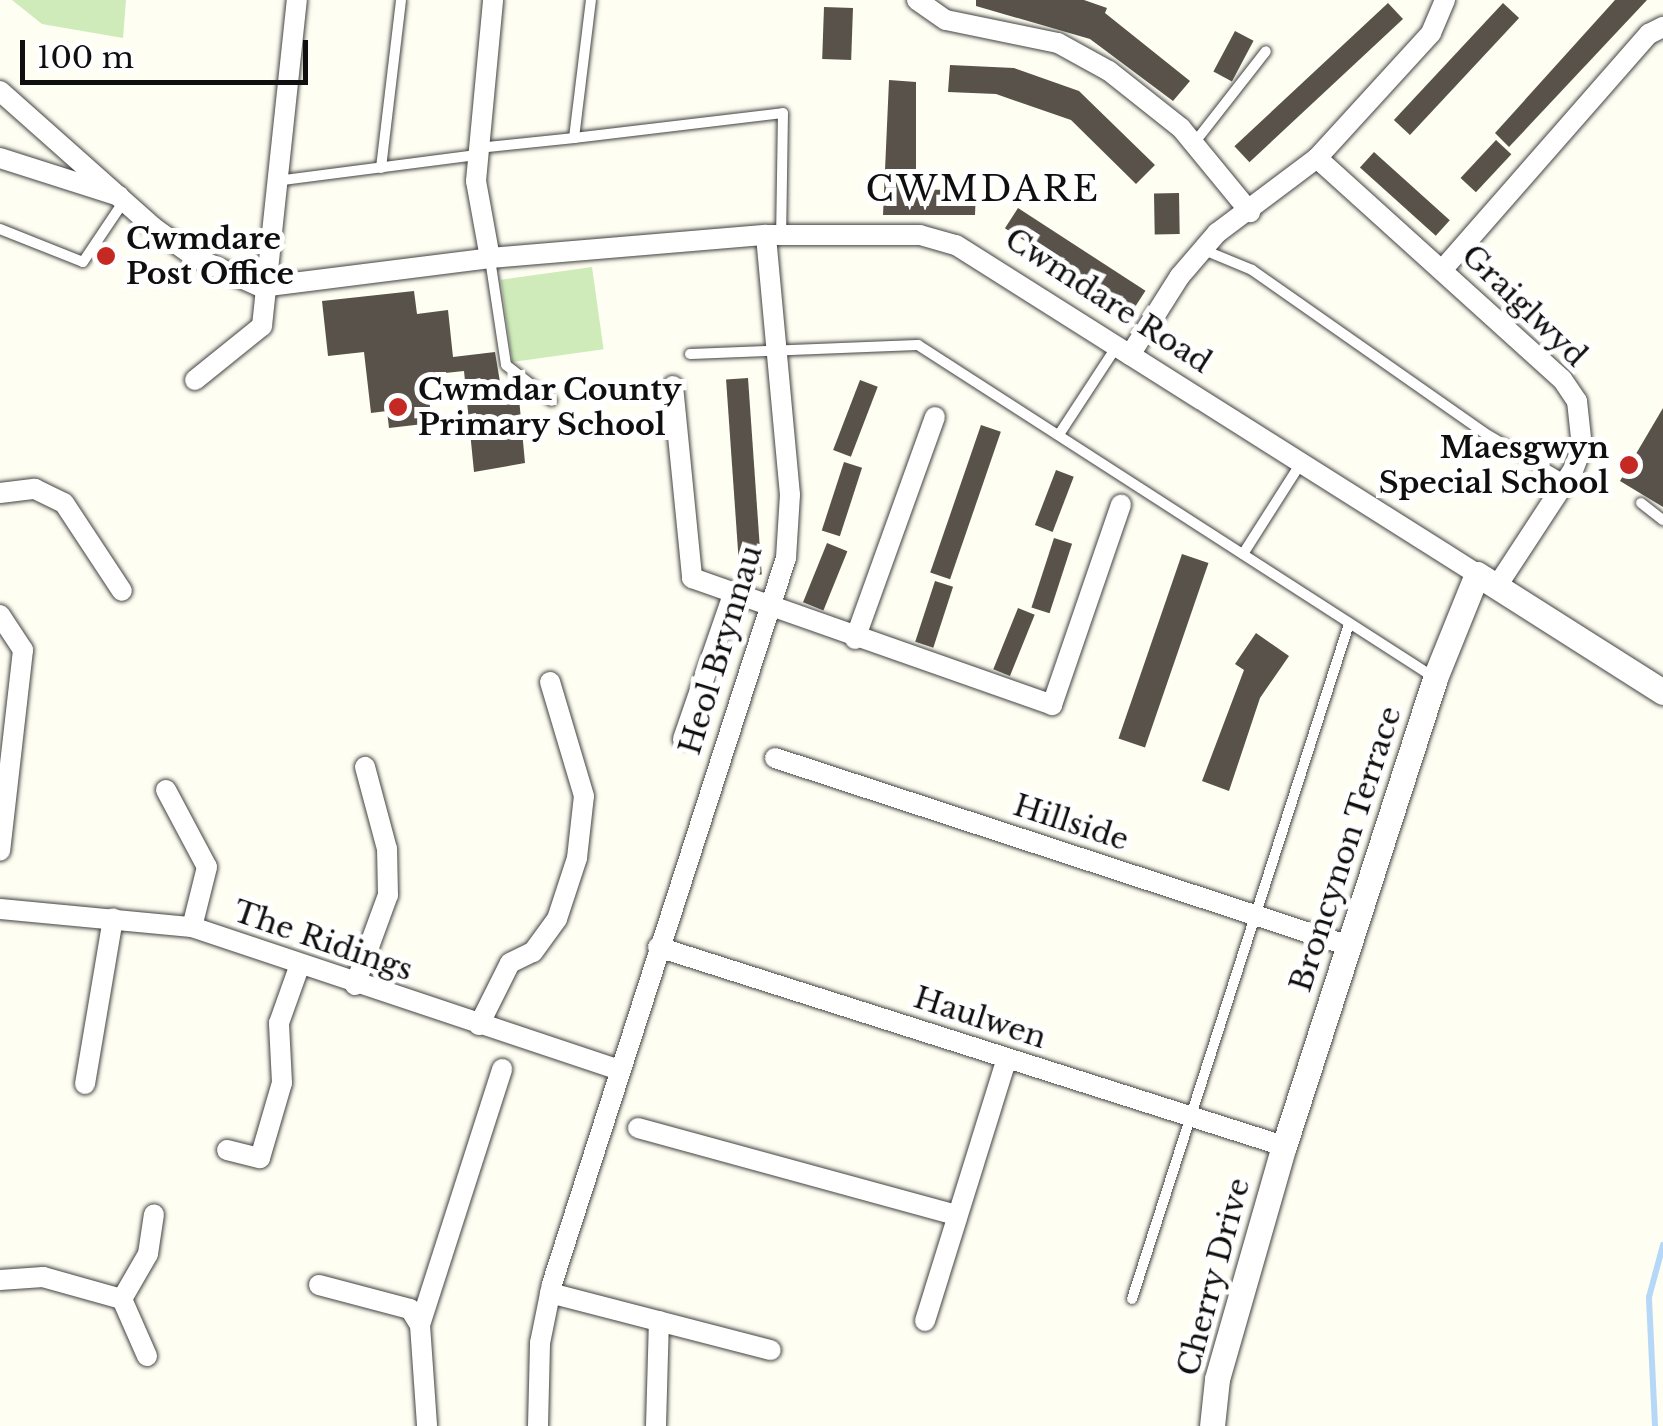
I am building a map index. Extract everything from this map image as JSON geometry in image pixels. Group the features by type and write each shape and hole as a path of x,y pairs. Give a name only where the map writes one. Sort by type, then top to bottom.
{"street":[{"path":"196,380 262,326 261,287 298,0"},
{"path":"490,258 477,152 493,0"},
{"path":"917,0 946,20 1058,43 1109,71 1195,142 1250,212"},
{"path":"1123,351 1203,249 1317,158 1431,33 1445,0"},
{"path":"1443,269 1649,34 1663,27"},
{"path":"0,91 196,258 261,287"},
{"path":"0,158 104,196 122,198"},
{"name":"Graiglwyd","path":"1317,158 1562,379 1577,400 1582,447 1566,480 1487,580"},
{"name":"Cwmdare Road","path":"261,287 490,258 773,235 920,235 956,245 1663,692"},
{"name":"Heol Brynnau","path":"538,1426 540,1343 550,1293 786,558 790,495 773,235"},
{"path":"673,386 692,578 768,609 1052,705 1121,505"},
{"path":"854,639 935,417"},
{"path":"0,494 35,489 64,503 122,591"},
{"name":"Broncynon Terrace","path":"1284,1146 1435,678 1487,580"},
{"path":"683,739 733,594"},
{"path":"0,615 22,650 0,851"},
{"path":"479,1025 510,963 534,952 558,919 578,858 584,796 550,682"},
{"name":"Hillside","path":"775,758 1349,946"},
{"path":"355,985 388,895 387,849 365,767"},
{"path":"166,790 207,867 192,927"},
{"name":"The Ridings","path":"0,909 192,927 299,968 619,1070"},
{"path":"85,1084 113,918"},
{"name":"Haulwen","path":"658,947 1284,1146"},
{"path":"227,1150 260,1158 282,1082 279,1024 299,968"},
{"path":"925,1321 1007,1058"},
{"path":"427,1426 420,1325 502,1069"},
{"path":"467,1104 488,1109"},
{"path":"638,1128 958,1215"},
{"name":"Cherry Drive","path":"1212,1426 1217,1379 1284,1146"},
{"path":"122,1299 138,1279 154,1214"},
{"path":"0,1280 43,1277 122,1299 148,1356"},
{"path":"319,1285 410,1309 420,1325"},
{"path":"550,1293 771,1350"},
{"path":"656,1426 659,1321"}],"lane":[{"path":"381,168 400,0"},
{"path":"574,138 590,0"},
{"path":"1195,142 1266,50"},
{"path":"275,181 783,113 773,235"},
{"path":"0,229 83,262 122,198"},
{"path":"1203,249 1252,270 1482,432 1566,480"},
{"path":"490,258 506,365 552,402"},
{"path":"690,354 918,344 1435,678"},
{"path":"1060,433 1123,351"},
{"path":"1243,554 1301,463"},
{"path":"1641,503 1663,520"},
{"path":"1132,1299 1252,914 1348,624"}],"green space":[{"path":"12,0 126,0 123,38 42,24"},
{"path":"592,267 604,349 512,362 501,280"}],"building":[{"path":"976,0 1084,0 1107,8 1105,13 1190,81 1173,101 1090,39 976,6"},
{"path":"1615,0 1647,0 1509,147 1495,133"},
{"path":"1388,3 1403,19 1249,162 1234,146"},
{"path":"1503,3 1519,18 1410,135 1394,120"},
{"path":"824,7 853,8 851,60 822,59"},
{"path":"1235,31 1254,41 1232,81 1213,72"},
{"path":"950,65 1014,68 1079,91 1155,165 1136,184 1071,120 996,94 948,92"},
{"path":"889,80 916,82 916,189 976,191 975,215 883,215"},
{"path":"1496,140 1511,154 1476,192 1461,178"},
{"path":"1374,152 1450,220 1436,236 1360,168"},
{"path":"1154,193 1179,193 1180,234 1155,234"},
{"path":"1018,208 1145,291 1132,311 1005,228"},
{"path":"414,291 417,314 448,310 453,357 495,352 503,400 519,398 525,463 474,472 464,371 426,375 432,423 389,428 387,411 371,413 364,352 328,356 322,301"},
{"path":"748,378 762,575 740,576 726,380"},
{"path":"860,380 878,387 851,457 833,450"},
{"path":"1663,408 1663,507 1620,481"},
{"path":"981,425 1001,432 950,579 930,573"},
{"path":"844,462 862,468 840,536 822,530"},
{"path":"1056,470 1074,477 1053,532 1035,525"},
{"path":"1054,538 1072,544 1050,613 1031,607"},
{"path":"827,543 847,551 823,611 803,602"},
{"path":"1182,554 1208,563 1145,747 1119,738"},
{"path":"935,581 953,587 933,648 915,642"},
{"path":"1018,608 1035,615 1010,676 993,669"},
{"path":"1256,633 1289,656 1260,698 1229,791 1202,781 1244,670 1235,664"}],"waterway":[{"path":"1655,1426 1649,1297 1663,1245"}],"place":[{"name":"Cwmdare Post Office","path":"106,256"},
{"name":"Cwmdar County Primary School","path":"398,407"},
{"name":"Maesgwyn Special School","path":"1629,465"}],"district":[{"name":"CWMDARE","path":"983,189"}]}
